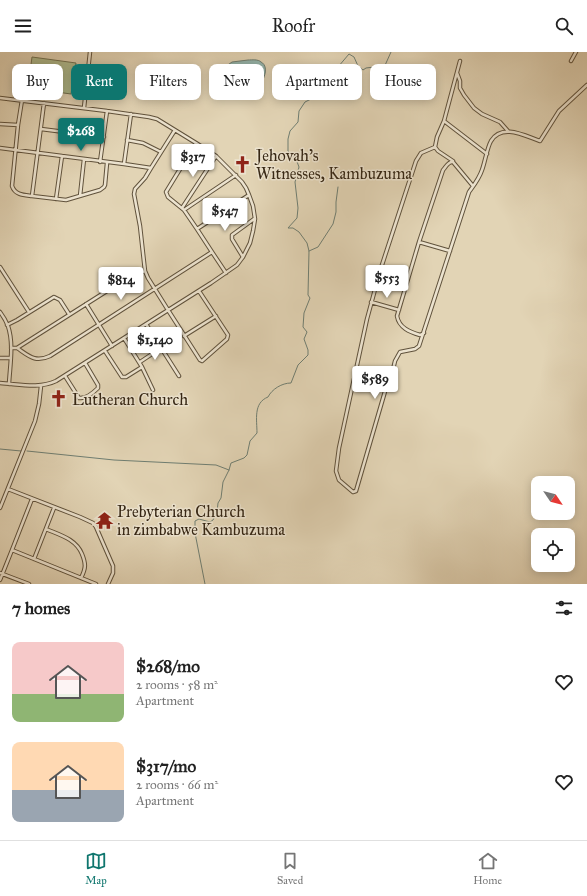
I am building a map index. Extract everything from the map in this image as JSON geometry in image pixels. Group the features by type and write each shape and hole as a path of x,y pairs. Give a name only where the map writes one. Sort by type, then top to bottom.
{"street":[{"path":"84,108 90,52"},
{"path":"571,61 576,52"},
{"path":"435,146 444,121 460,62"},
{"path":"457,73 460,81 460,88 474,108 482,114 500,122 508,131"},
{"path":"435,146 421,153 416,161 371,302 339,448 336,471 339,480 353,492 356,491 395,361 400,352 415,349 419,346 469,192 480,175 491,141 501,132 508,131 518,132 540,141 559,111 587,85"},
{"path":"0,98 12,99"},
{"path":"0,383 41,386 52,383 105,351 226,273 237,265 243,257 252,236 255,219 254,212 244,184 216,156 157,119 131,114 22,100 15,150 12,186 14,191 23,195 69,200 100,190 104,187 106,182 107,163"},
{"path":"32,196 44,103"},
{"path":"100,162 107,111"},
{"path":"124,164 131,114"},
{"path":"444,121 487,154"},
{"path":"0,124 18,125"},
{"path":"41,129 104,137"},
{"path":"175,130 145,178 135,189 134,194 140,226 145,271 184,336 202,361 227,339 228,335 199,290"},
{"path":"127,140 143,143 161,152"},
{"path":"196,143 166,192 168,197 183,209 226,273"},
{"path":"435,146 454,162 473,186"},
{"path":"0,148 151,168"},
{"path":"56,199 62,156"},
{"path":"183,209 216,156"},
{"path":"80,196 84,159"},
{"path":"424,333 420,335 406,330 400,325 397,316 419,242 443,170 449,162 454,162"},
{"path":"183,209 236,175"},
{"path":"197,229 249,195"},
{"path":"243,257 232,239 232,235 255,219"},
{"path":"419,242 450,251"},
{"path":"17,348 34,359 50,356 212,252"},
{"path":"0,266 29,312"},
{"path":"11,348 17,348 129,277 145,271"},
{"path":"7,325 54,297 60,300 69,314"},
{"path":"371,302 399,310"},
{"path":"86,304 112,346"},
{"path":"0,312 7,325 10,335 11,348 9,384"},
{"path":"184,336 216,316"},
{"path":"146,324 179,376"},
{"path":"124,338 140,362 153,390"},
{"path":"140,362 161,348"},
{"path":"105,351 122,377 126,377 142,367"},
{"path":"0,358 10,358"},
{"path":"65,376 77,396 81,399 85,398 98,388 98,384 85,363"},
{"path":"0,508 35,421 41,386"},
{"path":"8,489 90,521 94,525 104,546 113,570 108,584"},
{"path":"0,580 1,573 12,550 32,499"},
{"path":"34,559 54,508"},
{"path":"46,529 76,544 86,564 82,578"},
{"path":"12,550 96,584"},
{"path":"1,573 29,584"}],"green space":[{"path":"32,57 76,63 71,64 71,94 63,93 63,64 31,64"}],"water":[{"path":"255,60 264,64 229,64 232,62"}],"waterway":[{"path":"205,584 195,533 195,521 199,519 210,522 213,520 221,498 223,482 231,463 244,458 247,455 250,441 257,433 257,412 260,403 278,387 291,383 298,365 308,355 308,350 304,339 307,332 303,327 304,313 310,298 308,295 309,251 307,243 299,232 293,228 288,228 297,218 298,208 295,182 299,167 296,159 288,151 290,131 298,122 299,111 305,102 319,95 326,86 340,78 338,67 349,54 354,57 358,66 363,70 374,67 376,71 382,72 391,52"},
{"path":"309,251 318,247 333,224 336,212 338,187"},
{"path":"0,449 21,451"},
{"path":"27,451 114,460 216,465 229,470"}],"place":[{"name":"Jehovah’s Witnesses, Kambuzuma","path":"243,164"},
{"name":"Lutheran Church","path":"59,399"},
{"name":"Prebyterian Church in zimbabwe Kambuzuma","path":"104,520"}]}
